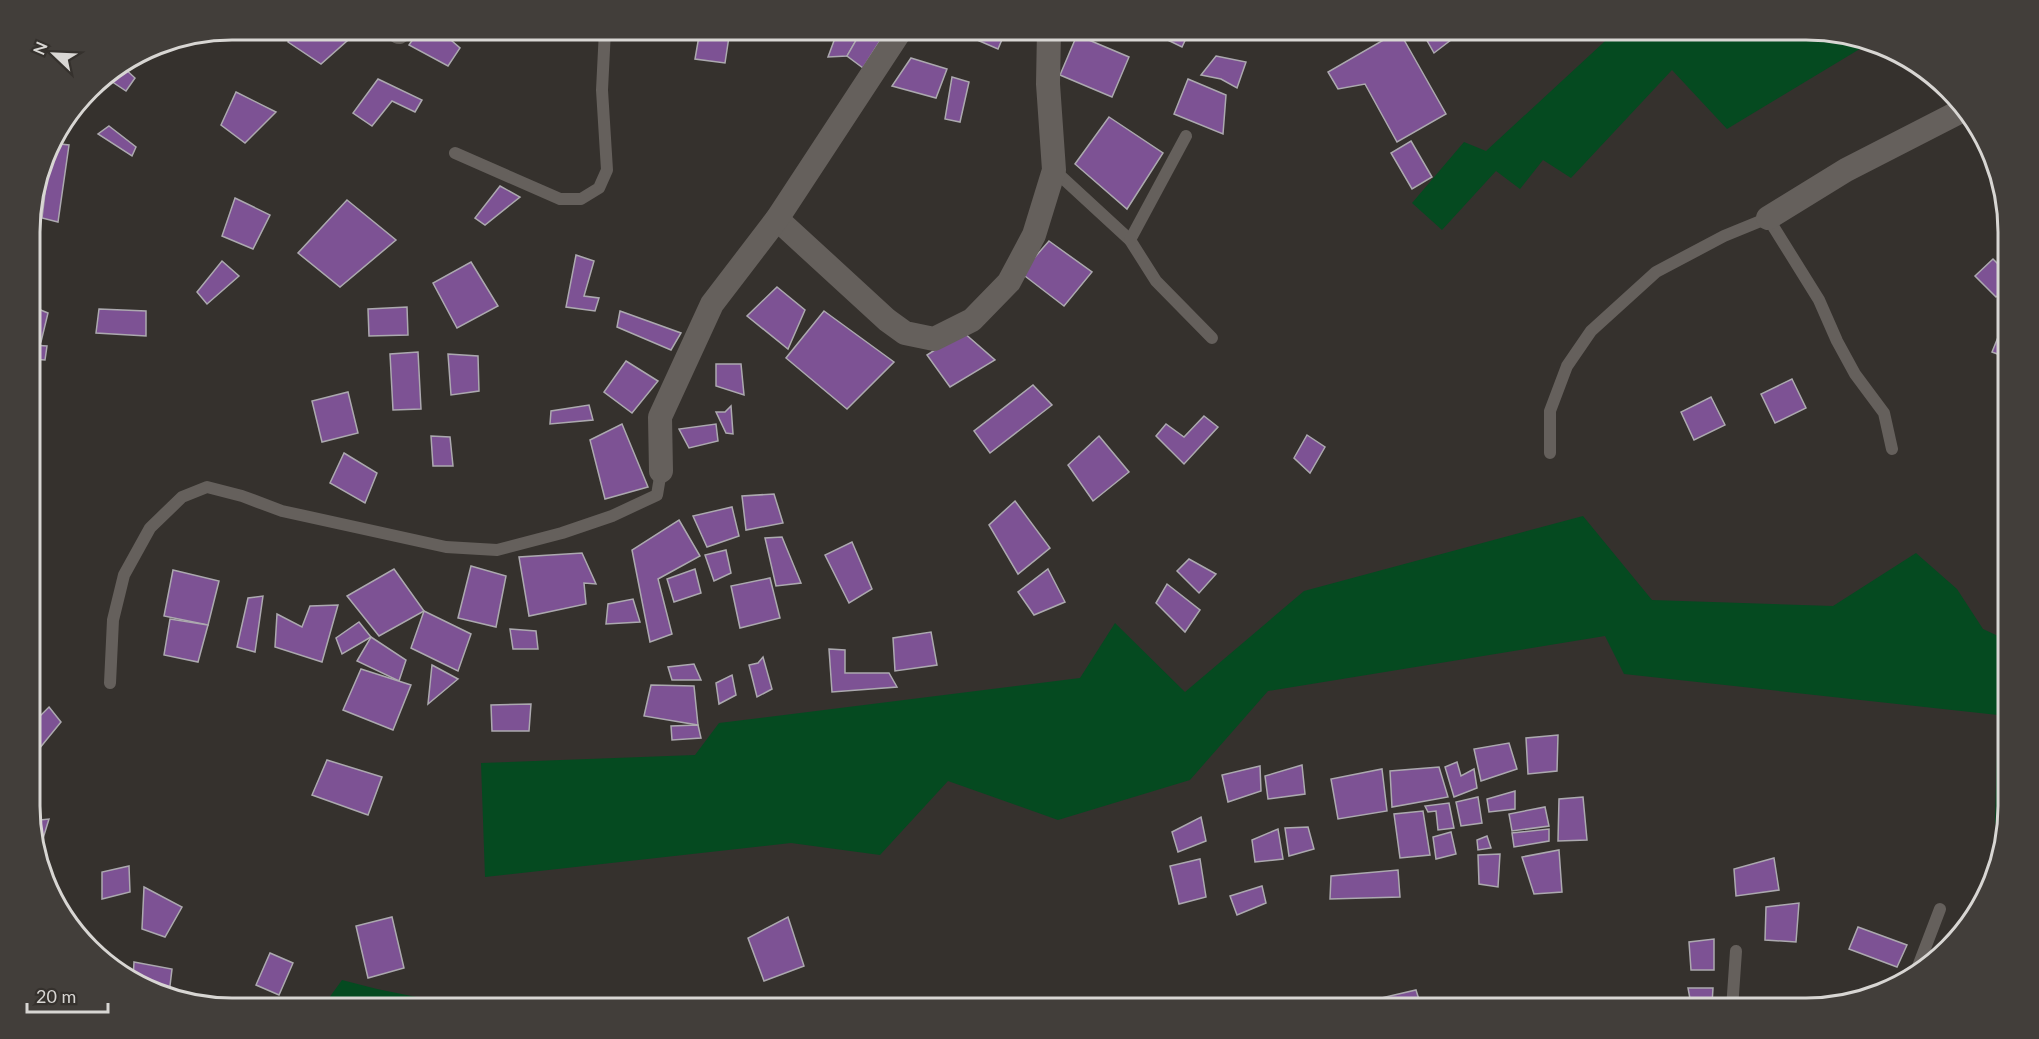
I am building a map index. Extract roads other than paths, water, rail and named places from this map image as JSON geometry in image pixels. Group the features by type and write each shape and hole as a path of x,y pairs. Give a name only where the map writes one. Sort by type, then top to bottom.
{"street":[{"path":"661,471 660,417 712,304 777,219 894,41"},
{"path":"777,219 887,320 905,333 934,339 972,320 1009,282 1034,235 1054,170 1048,84 1049,41"},
{"path":"1768,218 1846,170 1956,113"}],"lane":[{"path":"455,153 560,198 581,199 599,188 607,170 602,90 604,41"},
{"path":"1130,240 1186,136"},
{"path":"1054,170 1130,240 1156,281 1212,338"},
{"path":"1550,453 1550,411 1567,366 1591,331 1656,272 1724,236 1768,218 1819,300 1854,374 1884,413 1892,449"},
{"path":"110,683 113,620 124,575 150,528 182,497 207,488 242,496 282,511 446,547 497,550 562,533 612,516 657,495 661,471"},
{"path":"1920,961 1940,909"},
{"path":"1733,998 1736,951"}]}
